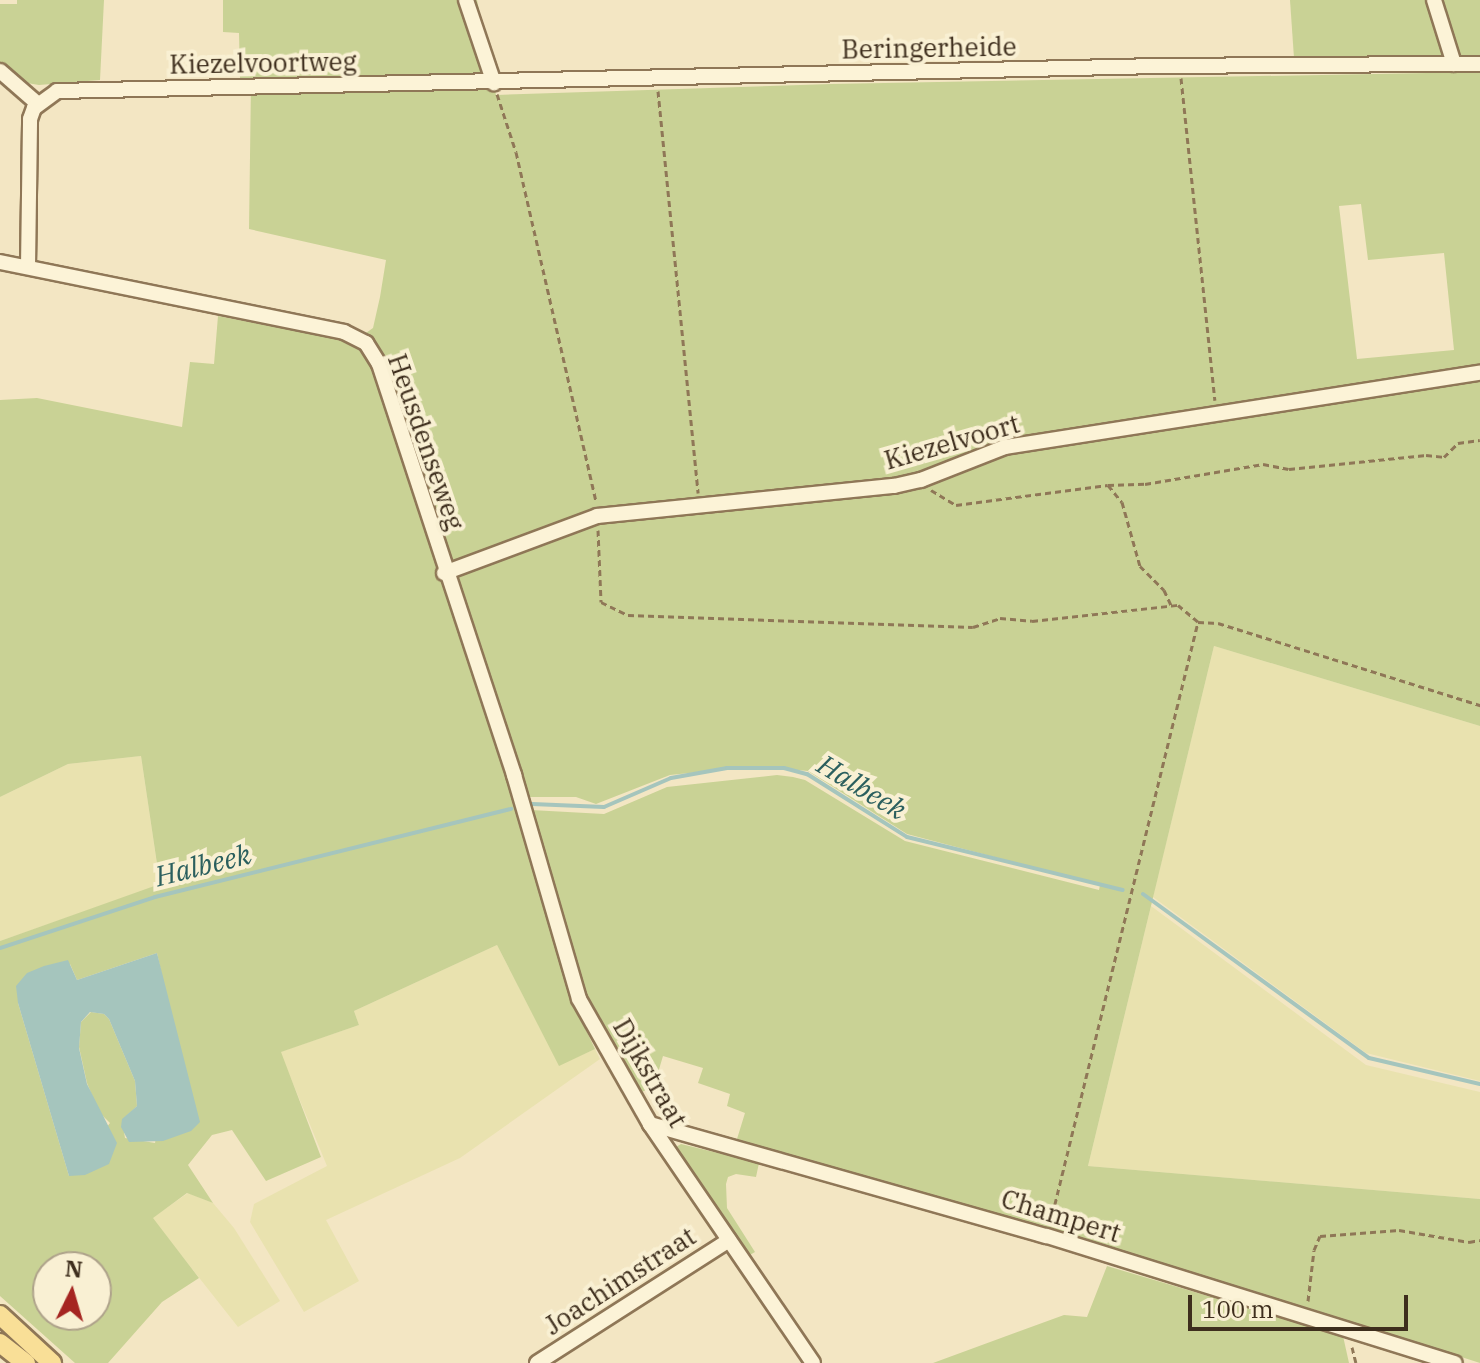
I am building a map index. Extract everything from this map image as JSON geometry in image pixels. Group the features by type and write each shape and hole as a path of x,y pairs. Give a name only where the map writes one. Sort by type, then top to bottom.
{"main road":[{"path":"0,1315 52,1363"},
{"path":"0,1343 26,1363"}],"street":[{"path":"466,0 494,83"},
{"path":"1434,0 1454,64"},
{"name":"Beringerheide","path":"494,83 1180,66 1480,64"},
{"path":"0,71 38,104 30,119 28,267"},
{"name":"Kiezelvoortweg","path":"38,104 57,91 494,83"},
{"name":"Heusdenseweg","path":"0,262 344,332 366,343 379,364 444,573 514,775"},
{"name":"Kiezelvoort","path":"444,573 597,516 894,486 921,480 1005,447 1480,373"},
{"name":"Dijkstraat","path":"514,775 579,999 650,1124 813,1363"},
{"name":"Champert","path":"650,1124 1047,1236 1455,1363"},
{"name":"Joachimstraat","path":"537,1363 729,1240"}],"path":[{"path":"1180,66 1216,416"},
{"path":"657,79 700,506"},
{"path":"494,83 520,167 593,480 601,602 628,615 973,627 1000,618 1032,621 1178,605 1198,622 1218,623 1480,705"},
{"path":"921,480 937,497 956,505 1108,485 1145,484 1263,464 1289,469 1426,455 1444,457 1458,443 1480,440"},
{"path":"1108,485 1122,502 1140,566 1164,590 1171,605"},
{"path":"1047,1236 1198,622"},
{"path":"1307,1317 1314,1250 1320,1236 1399,1230 1469,1242 1480,1240"}],"shaded area":[{"path":"1214,646 1480,726 1480,1081 1366,1053 1153,897"},
{"path":"141,756 160,885 0,941 0,797 68,764"},
{"path":"1151,906 1366,1065 1480,1092 1480,1199 1088,1166"},
{"path":"497,945 559,1065 595,1049 600,1059 460,1158 326,1220 359,1281 304,1312 250,1222 254,1204 327,1166 280,1052 359,1025 354,1011"},
{"path":"188,1193 213,1203 234,1228 280,1301 238,1327 152,1218"}],"green space":[{"path":"17,0 104,0 100,80 39,85 21,82 0,65 0,4 17,4"},
{"path":"223,0 477,0 496,95 831,84 1480,72 1480,726 1214,646 1088,1166 1480,1199 1480,1363 1312,1309 737,1139 745,1113 727,1106 730,1094 698,1083 703,1068 663,1056 654,1086 638,1094 600,1020 585,1028 595,1049 559,1066 497,945 354,1011 359,1025 281,1052 321,1157 266,1181 232,1130 212,1135 188,1165 213,1203 187,1193 153,1218 199,1278 162,1302 108,1363 75,1363 39,1331 112,1331 112,1251 32,1251 32,1325 0,1296 0,941 160,884 141,756 68,764 0,797 0,400 37,398 182,427 190,362 214,364 218,316 353,342 373,328 380,297 386,260 249,229 251,83 240,79 239,33 223,32","holes":["1361,204 1368,260 1444,253 1454,350 1357,359 1339,206","758,766 808,771 907,834 1100,885 1099,890 905,841 805,780 793,777 777,775 667,787 604,814 531,810 530,797 576,797 596,804 670,775","157,953 175,1034 155,1143 125,1138 122,1120 137,1106 135,1081 109,1019 104,1014 91,1012 81,1022 79,1047 87,1083 99,1112 110,1123 69,1176 18,1003 70,964 77,980"]},
{"path":"1290,0 1480,0 1480,57 1294,58"},
{"path":"681,1144 759,1163 756,1177 736,1174 728,1177 726,1184 727,1208 755,1252 748,1256 679,1155 676,1147"},
{"path":"1107,1266 1343,1336 1349,1363 933,1363 1064,1315 1087,1317"}],"water":[{"path":"157,953 200,1122 191,1131 163,1141 129,1142 121,1127 122,1119 137,1106 135,1081 109,1019 104,1014 90,1012 81,1022 79,1048 87,1084 117,1143 109,1164 85,1175 69,1176 18,1003 16,986 27,973 68,960 77,980"}],"waterway":[{"name":"Halbeek","path":"532,804 604,807 671,778 727,768 784,768 807,774 907,837 1123,890"},
{"name":"Halbeek","path":"0,948 155,897 511,809"},
{"name":"Halbeek","path":"1143,894 1369,1058 1480,1084"}]}
